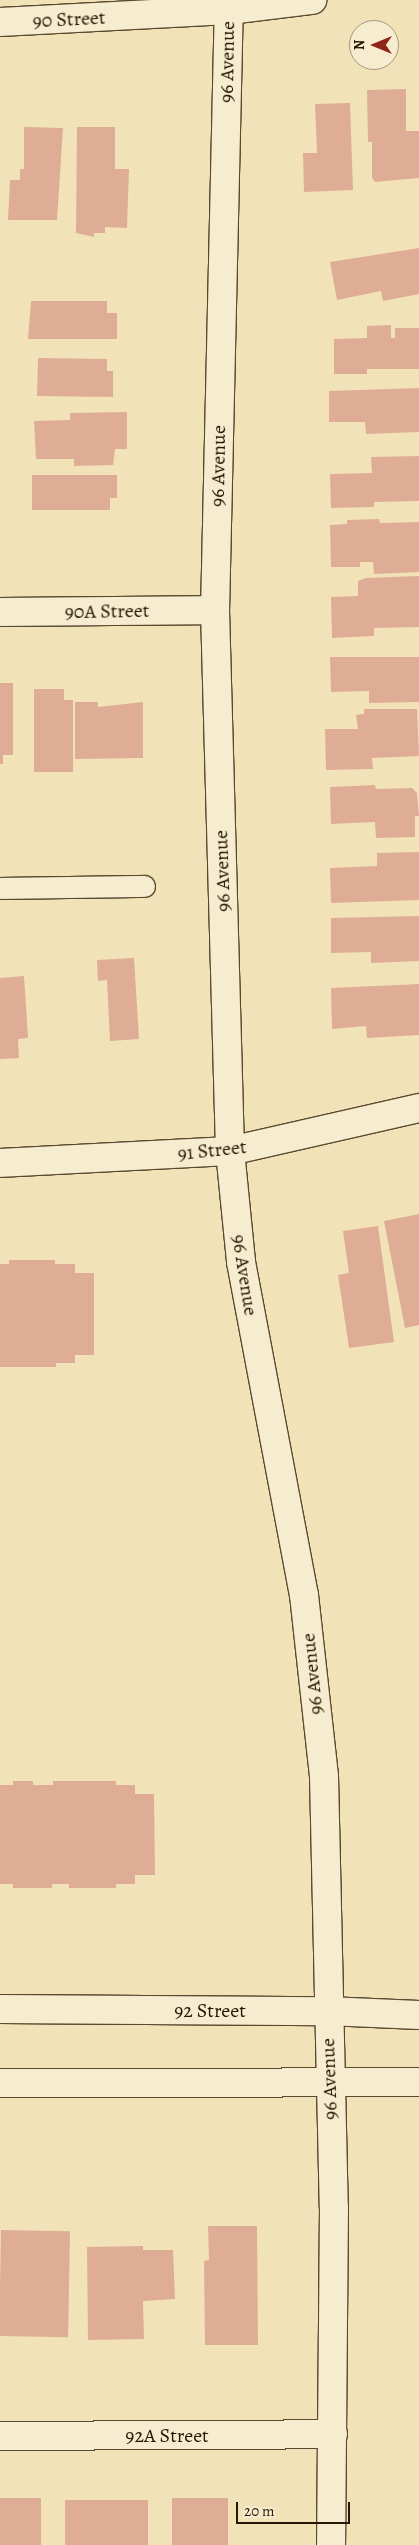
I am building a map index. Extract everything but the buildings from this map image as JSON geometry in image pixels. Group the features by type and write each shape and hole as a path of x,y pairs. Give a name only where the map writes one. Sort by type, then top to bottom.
{"street":[{"name":"90 Street","path":"0,22 312,0"},
{"name":"96 Avenue","path":"229,5 215,610 230,1151 241,1262 305,1605 324,1776 327,2011 334,2207 331,2545"},
{"name":"90A Street","path":"0,612 215,610"},
{"name":"91 Street","path":"0,1163 230,1151 419,1108"},
{"name":"92 Street","path":"0,2009 327,2011 419,2015"},
{"path":"0,2082 329,2080 419,2082"},
{"name":"92A Street","path":"0,2436 333,2434"}],"lane":[{"path":"0,888 144,886"}]}
